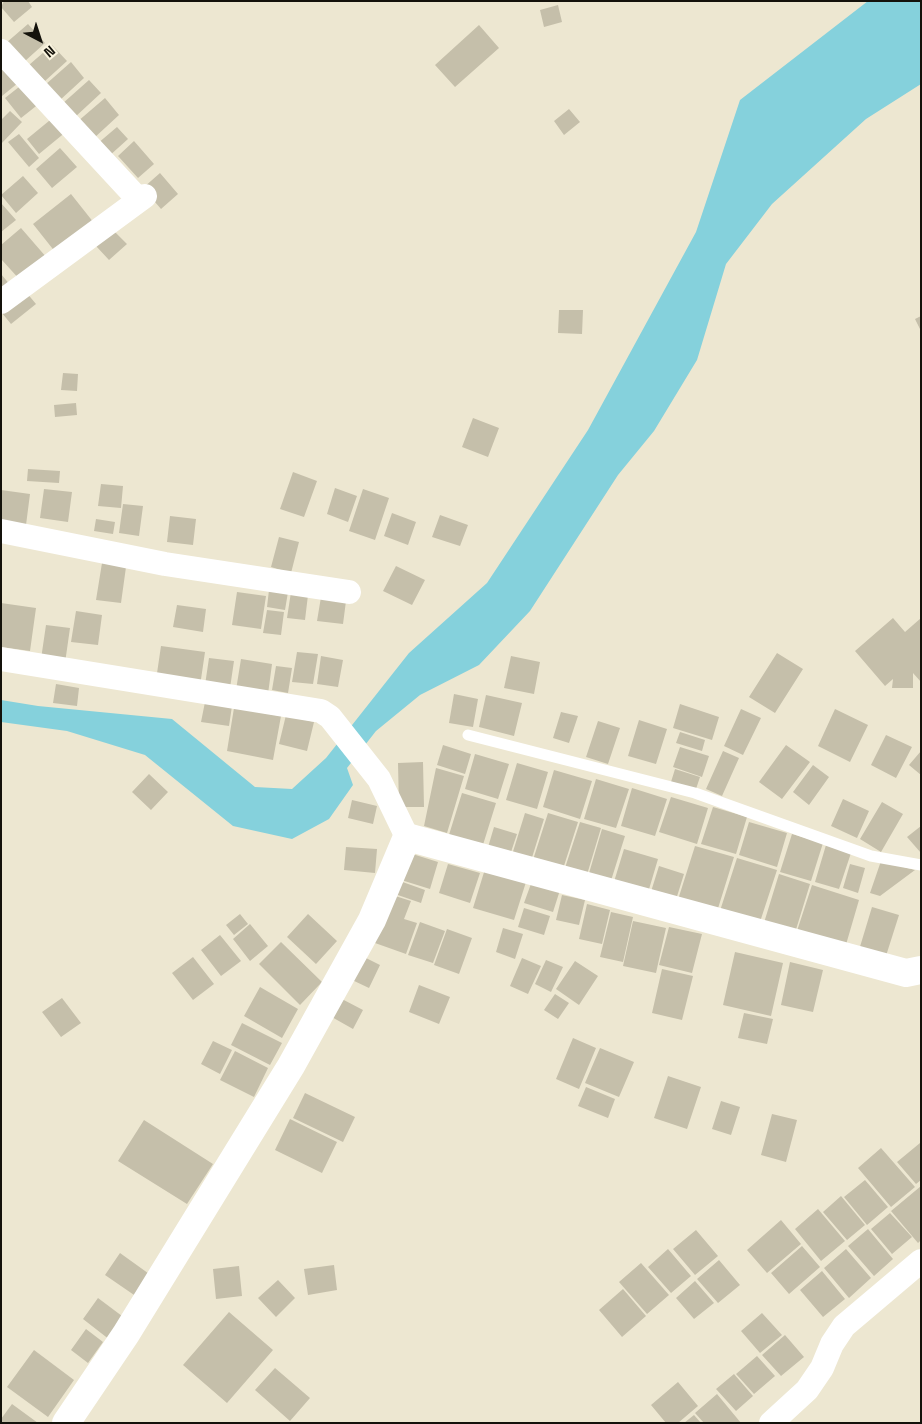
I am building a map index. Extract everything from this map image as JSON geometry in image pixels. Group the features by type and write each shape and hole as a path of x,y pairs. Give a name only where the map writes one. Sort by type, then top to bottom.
{"street":[{"path":"1,51 142,198 1,302"},
{"path":"1,531 165,564 349,592"},
{"path":"1,659 321,712 330,717 362,755 379,779 408,837 906,973 921,970"},
{"path":"66,1423 126,1334 291,1066 372,920 408,837"},
{"path":"771,1423 807,1390 822,1368 832,1344 844,1326 921,1261"}],"lane":[{"path":"468,735 695,793 871,856 921,865"}],"water":[{"path":"868,1 921,1 921,84 866,119 772,204 726,264 697,360 654,431 618,475 530,611 479,665 420,695 376,731 347,768 353,785 329,819 292,839 233,826 145,755 67,731 1,722 1,700 38,706 172,719 255,787 292,789 326,758 409,653 487,583 588,430 696,232 740,100"}],"building":[{"path":"4,1 28,1 32,7 14,22 1,7"},
{"path":"558,5 562,22 544,27 540,10"},
{"path":"28,24 45,43 24,62 6,43"},
{"path":"479,25 499,48 455,87 435,65"},
{"path":"52,45 67,61 45,81 29,65"},
{"path":"1,62 18,83 2,96 1,95"},
{"path":"71,62 84,78 59,101 45,85"},
{"path":"89,80 101,93 74,118 62,104"},
{"path":"24,83 40,103 21,118 5,98"},
{"path":"105,98 119,115 93,139 77,122"},
{"path":"569,109 580,122 564,135 554,121"},
{"path":"10,111 22,122 1,144 1,120"},
{"path":"55,116 67,131 39,154 27,139"},
{"path":"117,127 128,139 108,157 97,144"},
{"path":"19,134 39,158 29,167 8,142"},
{"path":"134,141 154,164 138,178 118,156"},
{"path":"60,148 77,167 52,188 36,169"},
{"path":"160,173 178,194 161,209 143,188"},
{"path":"23,176 38,193 16,213 1,195"},
{"path":"71,194 94,223 56,253 33,224"},
{"path":"1,203 16,220 1,232"},
{"path":"21,228 47,258 21,281 1,259 1,245"},
{"path":"113,230 127,244 109,260 96,246"},
{"path":"1,274 11,286 1,294"},
{"path":"26,292 36,304 11,324 2,313"},
{"path":"559,310 583,310 582,334 558,333"},
{"path":"921,316 921,331 915,319"},
{"path":"63,373 78,374 77,391 61,390"},
{"path":"76,403 77,415 55,417 54,405"},
{"path":"473,418 499,428 488,457 462,447"},
{"path":"28,469 60,471 59,483 27,481"},
{"path":"293,472 317,481 304,517 280,509"},
{"path":"101,484 123,486 121,508 98,506"},
{"path":"335,488 357,496 348,522 327,514"},
{"path":"44,489 72,492 68,522 40,518"},
{"path":"363,489 389,498 375,540 349,531"},
{"path":"1,490 30,494 26,525 1,523"},
{"path":"123,504 143,506 139,536 119,533"},
{"path":"392,513 416,522 408,545 384,536"},
{"path":"440,515 468,525 460,546 432,537"},
{"path":"170,516 196,519 193,545 167,542"},
{"path":"96,519 115,522 113,534 94,531"},
{"path":"279,537 299,542 291,573 271,567"},
{"path":"102,563 126,567 121,603 96,600"},
{"path":"396,566 425,580 412,605 383,591"},
{"path":"269,590 288,592 285,610 267,607"},
{"path":"237,592 266,596 261,629 232,625"},
{"path":"291,592 308,595 305,620 287,618"},
{"path":"321,597 346,601 343,624 317,621"},
{"path":"1,603 36,608 30,651 1,647"},
{"path":"177,605 206,609 203,632 173,627"},
{"path":"267,610 284,612 281,635 263,633"},
{"path":"76,611 102,615 98,645 71,642"},
{"path":"893,618 905,632 921,618 921,682 913,673 913,688 892,688 893,679 885,686 855,651"},
{"path":"46,625 70,628 65,663 41,659"},
{"path":"161,646 205,652 200,686 156,680"},
{"path":"297,652 318,654 313,684 292,682"},
{"path":"777,653 803,669 775,713 749,697"},
{"path":"321,656 343,660 338,687 317,684"},
{"path":"511,656 540,662 534,694 504,688"},
{"path":"209,658 234,661 230,688 205,685"},
{"path":"241,659 272,664 268,694 236,690"},
{"path":"276,666 292,668 288,693 272,690"},
{"path":"56,684 79,688 77,706 53,703"},
{"path":"454,694 478,699 473,727 449,723"},
{"path":"486,695 522,703 514,736 479,727"},
{"path":"205,702 232,706 229,726 201,722"},
{"path":"680,704 719,717 712,740 673,728"},
{"path":"234,708 281,716 273,760 227,751"},
{"path":"741,709 761,718 743,755 724,746"},
{"path":"835,709 868,725 850,762 818,746"},
{"path":"561,712 578,716 569,743 553,738"},
{"path":"286,715 314,722 307,751 279,744"},
{"path":"639,720 667,729 656,764 628,756"},
{"path":"598,721 620,728 608,764 586,757"},
{"path":"680,732 705,740 702,751 676,743"},
{"path":"886,735 912,747 896,778 871,765"},
{"path":"443,745 471,754 465,774 437,765"},
{"path":"786,745 810,762 782,799 759,782"},
{"path":"680,747 709,756 702,777 673,767"},
{"path":"723,751 739,758 722,796 706,789"},
{"path":"921,751 921,775 909,765"},
{"path":"475,754 509,764 498,799 465,789"},
{"path":"423,762 424,807 399,807 398,763"},
{"path":"517,763 548,772 537,809 506,800"},
{"path":"813,765 829,777 809,805 793,792"},
{"path":"436,768 464,776 447,833 424,826"},
{"path":"675,769 700,777 696,789 671,782"},
{"path":"554,770 592,781 580,819 543,807"},
{"path":"149,774 168,792 151,810 132,792"},
{"path":"596,779 629,789 616,828 584,819"},
{"path":"632,788 667,799 655,836 621,826"},
{"path":"462,793 496,803 482,848 448,838"},
{"path":"671,797 708,808 697,844 659,832"},
{"path":"843,799 869,811 857,838 831,826"},
{"path":"352,800 377,806 373,824 348,818"},
{"path":"882,802 903,814 881,852 860,839"},
{"path":"713,807 747,817 736,854 701,844"},
{"path":"525,813 544,819 530,864 511,858"},
{"path":"548,813 578,822 562,872 532,863"},
{"path":"580,822 601,828 586,878 564,871"},
{"path":"749,822 787,833 777,867 739,855"},
{"path":"921,826 921,853 907,837"},
{"path":"494,827 517,834 508,861 486,854"},
{"path":"602,829 625,836 609,887 587,880"},
{"path":"792,834 823,843 811,881 780,872"},
{"path":"826,845 851,853 839,889 815,882"},
{"path":"695,846 734,857 715,918 676,906"},
{"path":"346,847 377,849 375,873 344,870"},
{"path":"624,849 658,859 647,896 613,885"},
{"path":"406,852 438,862 430,889 398,879"},
{"path":"737,858 777,870 758,928 718,917"},
{"path":"881,861 915,870 880,896 870,893"},
{"path":"448,864 480,873 470,903 439,893"},
{"path":"850,864 865,868 858,893 843,888"},
{"path":"659,866 684,874 674,906 649,898"},
{"path":"485,869 526,882 514,920 473,908"},
{"path":"779,874 810,884 794,936 763,926"},
{"path":"397,880 425,890 421,903 392,893"},
{"path":"532,881 560,890 553,912 524,903"},
{"path":"812,885 859,900 845,948 796,934"},
{"path":"389,894 411,901 404,919 417,923 406,954 375,943 386,912"},
{"path":"562,895 585,900 579,925 556,920"},
{"path":"587,904 610,910 602,944 579,939"},
{"path":"872,907 899,915 885,959 859,950"},
{"path":"524,908 550,916 544,935 518,927"},
{"path":"611,912 633,917 623,962 600,957"},
{"path":"240,914 248,924 234,935 226,925"},
{"path":"308,914 337,941 316,964 287,937"},
{"path":"633,921 666,928 656,973 623,966"},
{"path":"420,922 445,931 433,963 408,955"},
{"path":"250,924 268,946 250,961 233,939"},
{"path":"669,927 702,934 692,973 659,965"},
{"path":"503,928 523,934 515,959 496,952"},
{"path":"447,929 472,938 459,974 434,965"},
{"path":"220,935 241,961 221,976 201,950"},
{"path":"281,942 322,982 300,1005 259,964"},
{"path":"735,952 783,963 771,1016 723,1005"},
{"path":"362,956 380,965 369,988 350,979"},
{"path":"193,957 214,984 193,1000 172,973"},
{"path":"522,958 541,966 528,994 510,986"},
{"path":"546,960 563,967 551,992 535,984"},
{"path":"575,961 598,976 579,1005 556,989"},
{"path":"790,962 823,970 813,1012 781,1005"},
{"path":"662,969 693,976 682,1020 652,1013"},
{"path":"419,985 450,997 439,1024 409,1012"},
{"path":"260,987 298,1009 282,1038 244,1016"},
{"path":"555,994 569,1003 558,1019 544,1010"},
{"path":"62,998 81,1023 61,1037 42,1012"},
{"path":"340,998 363,1010 353,1029 330,1016"},
{"path":"744,1013 773,1019 767,1044 738,1038"},
{"path":"242,1023 282,1043 270,1065 231,1045"},
{"path":"573,1038 596,1048 579,1089 556,1079"},
{"path":"213,1041 232,1050 220,1074 201,1064"},
{"path":"600,1048 634,1062 619,1097 585,1083"},
{"path":"235,1051 268,1068 254,1097 220,1080"},
{"path":"668,1076 701,1087 687,1129 654,1118"},
{"path":"586,1087 615,1099 608,1118 578,1106"},
{"path":"305,1093 355,1117 343,1142 293,1118"},
{"path":"721,1101 740,1107 731,1135 712,1129"},
{"path":"772,1114 797,1120 786,1162 761,1155"},
{"path":"290,1119 337,1142 322,1173 275,1150"},
{"path":"144,1120 213,1164 187,1204 118,1161"},
{"path":"920,1143 921,1180 916,1184 897,1162"},
{"path":"881,1148 915,1187 891,1207 858,1168"},
{"path":"865,1180 888,1207 867,1225 844,1197"},
{"path":"921,1186 921,1240 918,1243 891,1211"},
{"path":"841,1196 865,1225 847,1240 823,1212"},
{"path":"818,1209 845,1241 821,1261 795,1229"},
{"path":"890,1213 912,1237 892,1254 871,1229"},
{"path":"781,1220 801,1244 767,1273 747,1250"},
{"path":"868,1229 893,1259 874,1276 848,1246"},
{"path":"696,1230 718,1256 695,1275 673,1249"},
{"path":"802,1246 820,1267 789,1294 771,1273"},
{"path":"668,1249 691,1276 671,1293 648,1267"},
{"path":"846,1249 871,1278 849,1298 824,1268"},
{"path":"120,1253 152,1276 137,1297 105,1275"},
{"path":"719,1260 740,1285 718,1303 697,1279"},
{"path":"641,1263 669,1295 647,1314 619,1282"},
{"path":"334,1265 337,1290 308,1295 304,1269"},
{"path":"239,1266 242,1296 216,1299 213,1269"},
{"path":"822,1271 845,1299 823,1317 800,1290"},
{"path":"278,1280 295,1298 276,1317 258,1298"},
{"path":"695,1281 714,1303 694,1319 676,1298"},
{"path":"623,1289 646,1316 622,1337 599,1310"},
{"path":"98,1298 126,1319 110,1340 83,1319"},
{"path":"229,1312 273,1350 227,1403 183,1365"},
{"path":"762,1313 782,1335 760,1353 741,1331"},
{"path":"86,1329 103,1342 88,1363 71,1350"},
{"path":"785,1335 804,1357 781,1376 762,1355"},
{"path":"34,1350 74,1380 48,1417 7,1387"},
{"path":"757,1356 775,1376 754,1394 736,1374"},
{"path":"275,1368 310,1398 290,1421 255,1390"},
{"path":"734,1374 753,1396 736,1411 716,1389"},
{"path":"678,1382 698,1406 678,1423 666,1423 651,1405"},
{"path":"717,1394 741,1423 704,1423 695,1413"},
{"path":"12,1404 38,1423 1,1423 1,1419"},
{"path":"694,1415 701,1423 684,1423"}]}
